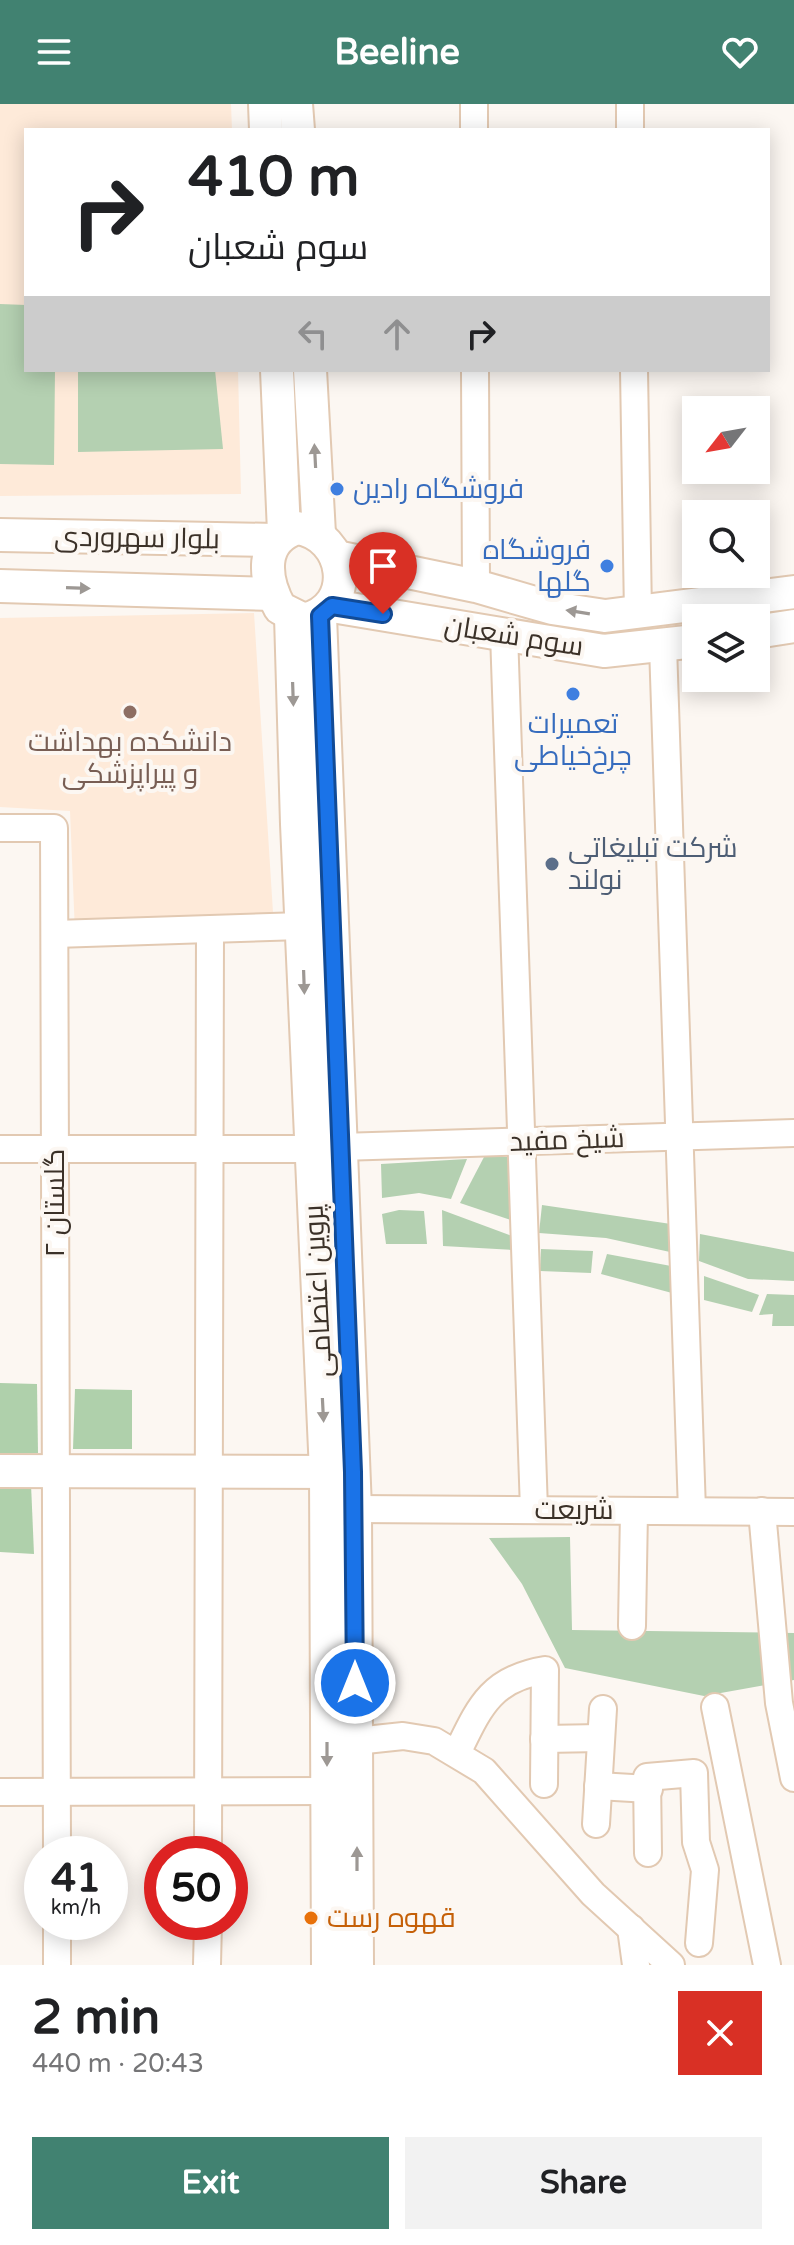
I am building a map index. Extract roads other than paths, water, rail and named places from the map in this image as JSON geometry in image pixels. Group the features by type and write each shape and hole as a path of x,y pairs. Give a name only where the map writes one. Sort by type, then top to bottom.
{"main road":[{"path":"265,104 266,128"},
{"path":"296,104 298,128"},
{"path":"277,372 280,536 268,563 304,608 339,593 327,546 310,372"},
{"name":"بلوار سهروردی","path":"0,535 280,536 297,528 327,546"},
{"path":"191,591 209,578 213,569 208,545 195,538"},
{"name":"سوم شعبان","path":"327,546 385,567 476,586 552,608 605,616 794,592"},
{"path":"383,614 369,602 367,592 368,582 385,567"},
{"name":"بلوار سهروردی","path":"0,586 191,591 304,608"},
{"name":"سوم شعبان","path":"304,608 383,614 604,651 682,643"},
{"name":"پروین اعتصامی","path":"304,608 302,926 326,1148"},
{"name":"پروین اعتصامی","path":"304,608 340,1472 327,1791 328,1965"},
{"path":"770,630 794,626"},
{"path":"0,1471 340,1472"},
{"name":"پروین اعتصامی","path":"340,1472 355,1509 357,1965"}],"street":[{"path":"474,104 474,128"},
{"path":"630,104 630,128"},
{"path":"475,372 476,586"},
{"path":"634,372 638,614"},
{"path":"504,633 534,1510"},
{"path":"663,646 682,1137 692,1511"},
{"name":"گلستان ۲","path":"0,828 54,828 57,1836"},
{"path":"55,934 302,926"},
{"path":"208,1836 210,930"},
{"name":"شیخ مفید","path":"0,1149 326,1148 794,1133"},
{"name":"شریعت","path":"355,1509 794,1512"},
{"path":"632,1626 634,1511"},
{"path":"762,1511 779,1703 794,1778"},
{"path":"457,1753 486,1698 505,1682 545,1670 544,1784"},
{"path":"715,1707 767,1965"},
{"path":"596,1824 603,1709"},
{"path":"356,1741 403,1736 434,1741 484,1771 593,1894 671,1965"},
{"path":"544,1739 601,1738"},
{"path":"648,1853 647,1777 694,1773 696,1842 705,1870 699,1943"},
{"path":"598,1786 649,1789"},
{"path":"0,1792 327,1791"},
{"path":"631,1928 636,1965"},
{"path":"57,1940 57,1965"},
{"path":"207,1965 208,1940"}],"place":[{"name":"فروشگاه رادین","path":"337,489"},
{"name":"فروشگاه گلها","path":"607,566"},
{"name":"تعمیرات چرخ‌خیاطی","path":"573,694"},
{"name":"دانشکده بهداشت و پیراپزشکی","path":"130,712"},
{"name":"شرکت تبلیغاتی نولند","path":"552,864"},
{"name":"قهوه رست","path":"311,1918"}]}
